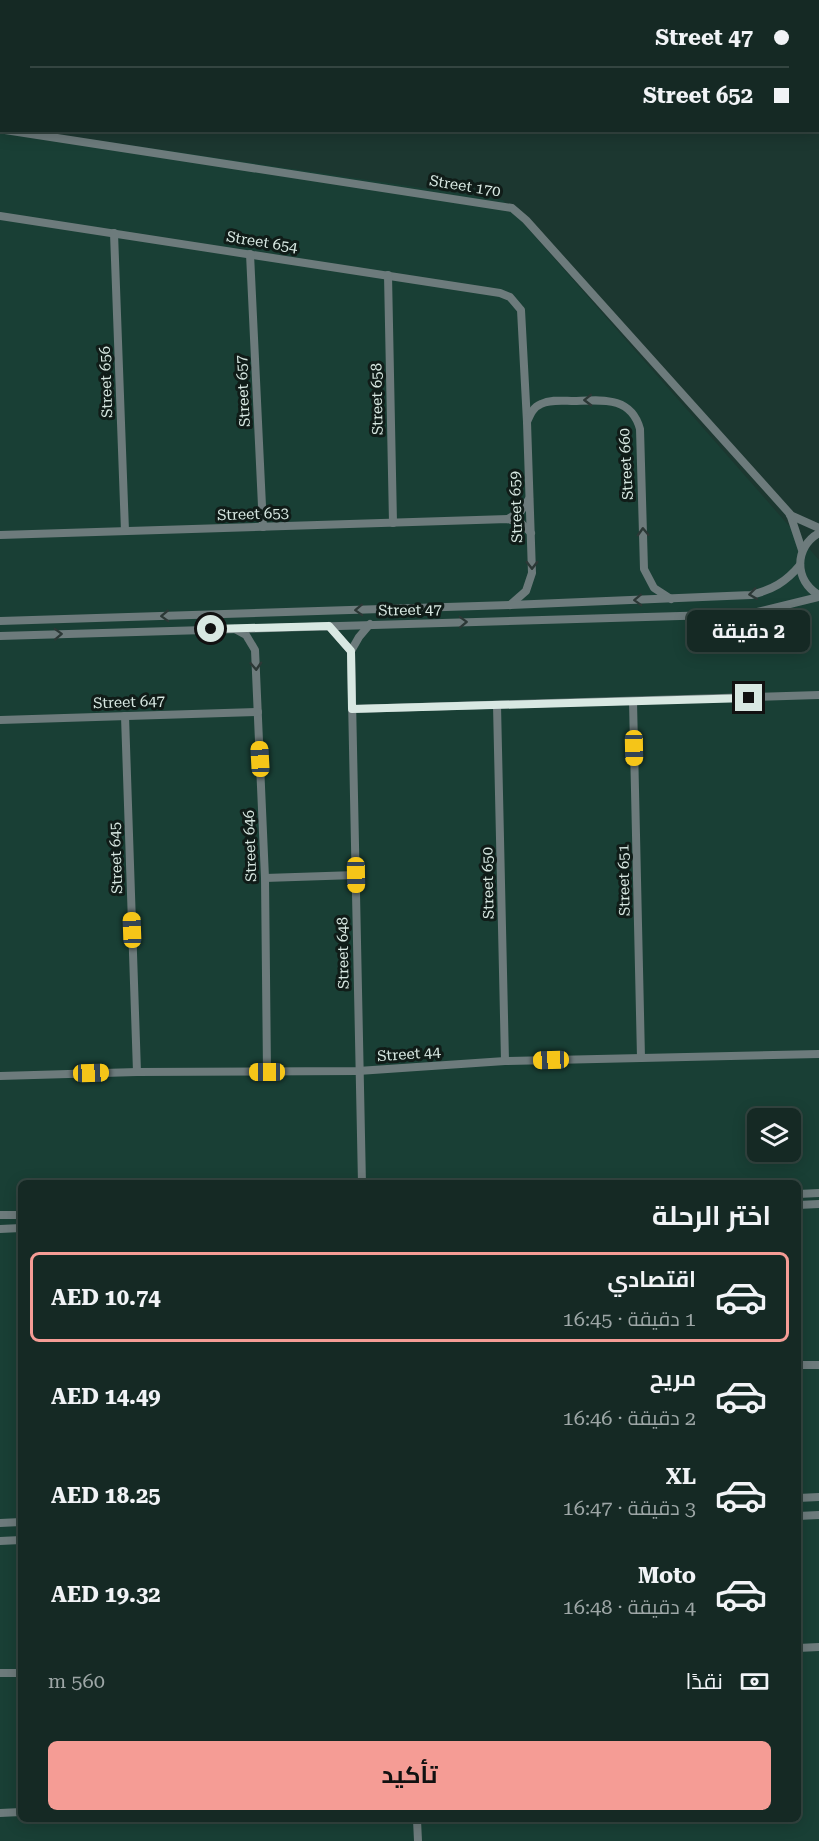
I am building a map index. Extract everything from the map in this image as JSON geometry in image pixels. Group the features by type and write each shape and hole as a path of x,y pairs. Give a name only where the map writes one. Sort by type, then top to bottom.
{"street":[{"name":"Street 170","path":"30,132 57,134 512,208 526,220 790,514 819,528"},
{"name":"Street 654","path":"0,216 500,293 516,303 523,319 525,397"},
{"name":"Street 656","path":"114,233 124,531"},
{"name":"Street 657","path":"250,254 262,527"},
{"name":"Street 658","path":"388,275 393,523"},
{"path":"525,397 532,403 540,404"},
{"name":"Street 659","path":"510,605 520,598 530,583 531,533 525,397"},
{"name":"Street 660","path":"540,404 555,401 612,400 632,411 640,429 644,569 654,588 671,599"},
{"path":"527,422 532,412 540,404"},
{"path":"508,519 520,511 529,499"},
{"name":"Street 170","path":"790,514 802,550"},
{"name":"Street 653","path":"0,535 508,519"},
{"path":"508,519 521,523 531,533"},
{"path":"819,533 808,541 802,550 800,565 804,580 819,596"},
{"name":"Street 47","path":"0,621 751,595 766,592 781,584 800,565"},
{"name":"Street 47","path":"0,636 749,614 819,596"},
{"path":"329,626 351,651 359,636 370,624"},
{"name":"Street 646","path":"234,628 246,635 255,650 265,878 267,1072"},
{"name":"Street 648","path":"351,651 362,1180"},
{"path":"352,709 819,695"},
{"name":"Street 651","path":"633,701 641,1058"},
{"name":"Street 650","path":"497,705 506,1061"},
{"name":"Street 647","path":"0,720 258,712"},
{"name":"Street 645","path":"125,716 137,1072"},
{"path":"265,878 356,875"},
{"name":"Street 44","path":"0,1075 358,1071 506,1061 819,1054"},
{"path":"801,1194 819,1193"},
{"path":"801,1204 819,1204"},
{"path":"0,1215 18,1215"},
{"path":"0,1229 18,1228"},
{"path":"801,1365 819,1365"},
{"path":"801,1498 819,1497"},
{"path":"801,1516 819,1515"},
{"path":"0,1523 18,1522"},
{"path":"0,1541 18,1540"},
{"path":"801,1648 819,1647"},
{"path":"0,1673 18,1672"},
{"path":"0,1813 18,1812"},
{"path":"417,1822 418,1841"}],"shaded area":[{"path":"0,132 42,132 503,200 819,560 819,1841 0,1841"}],"route":[{"path":"211,629 329,626 342,637 351,651 352,709 749,698"}]}
